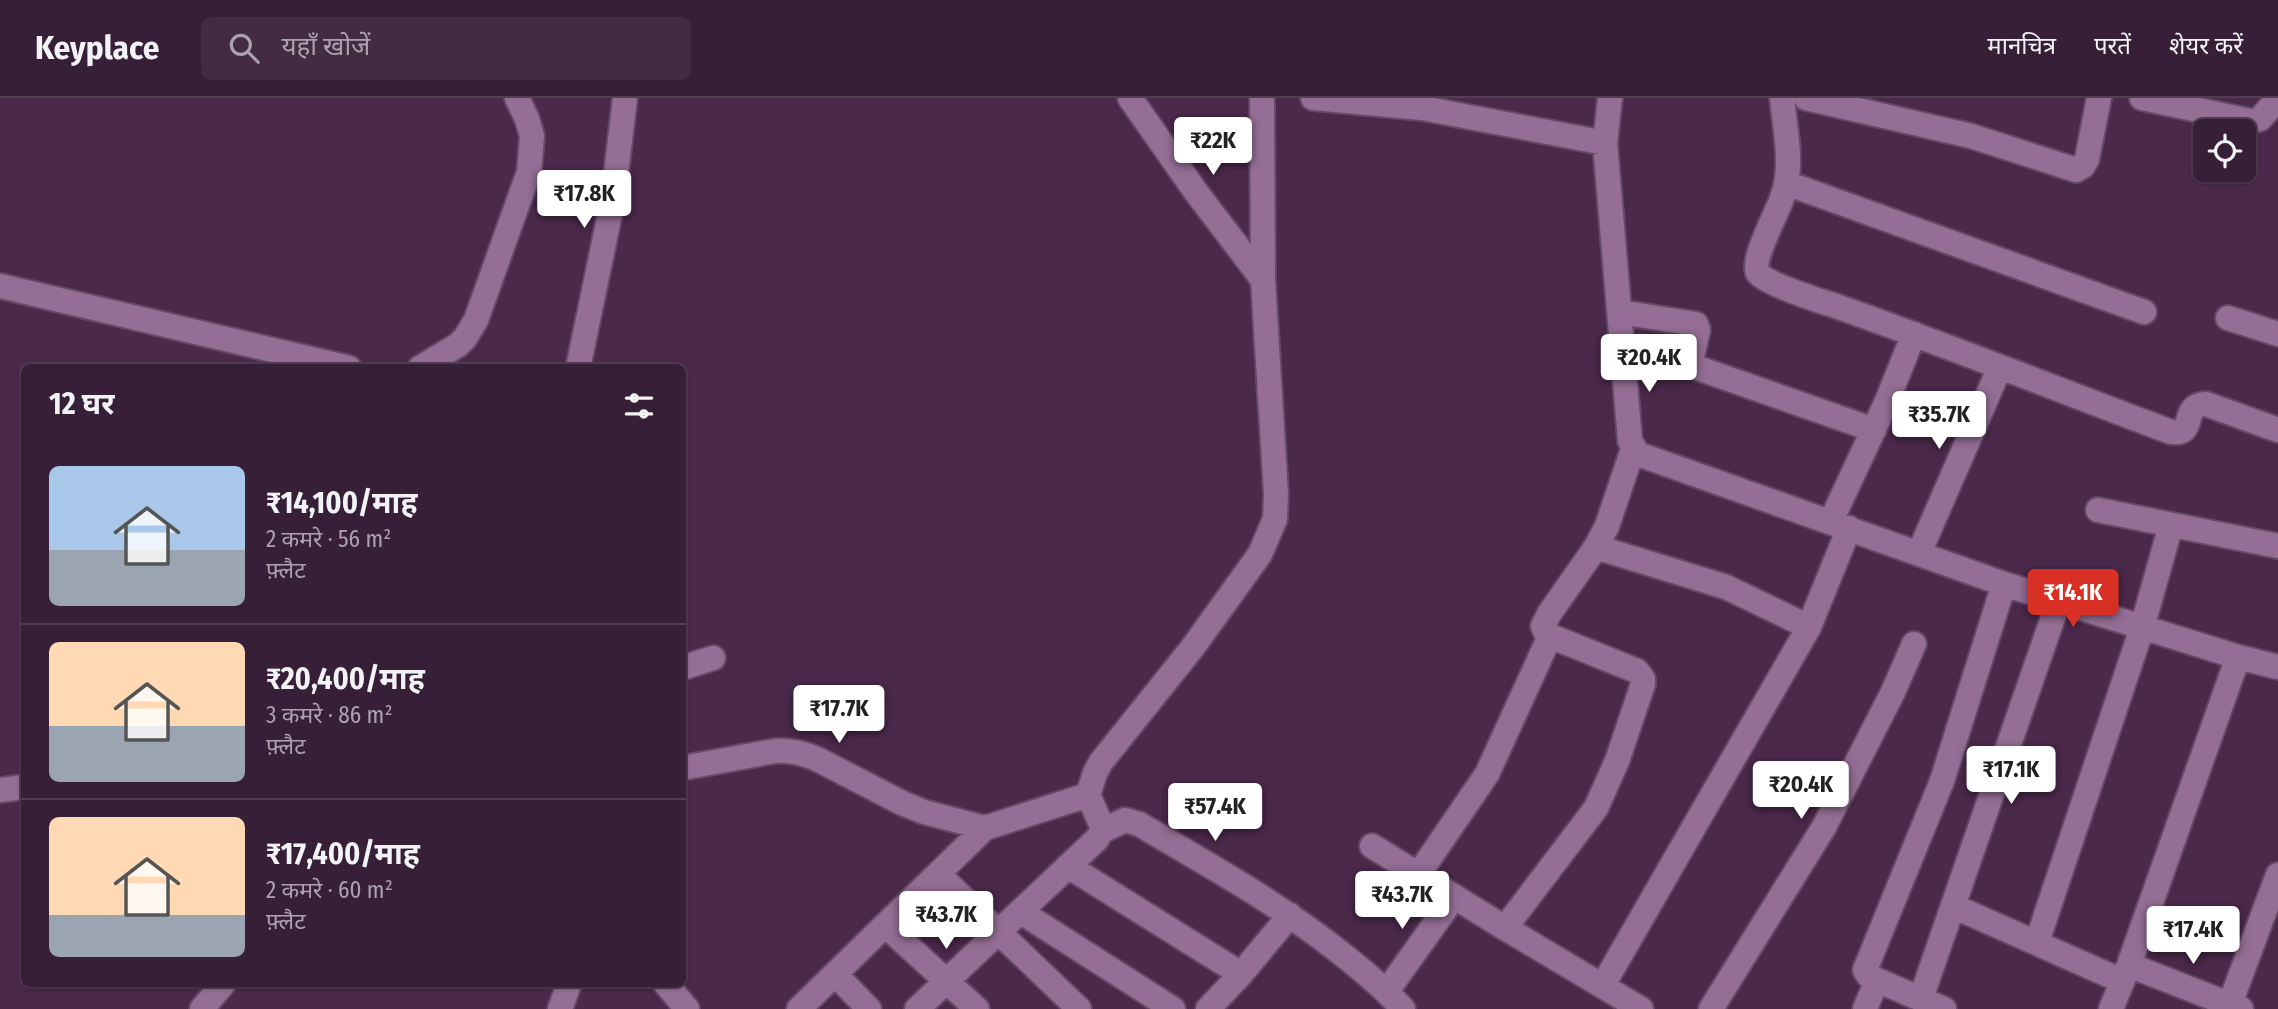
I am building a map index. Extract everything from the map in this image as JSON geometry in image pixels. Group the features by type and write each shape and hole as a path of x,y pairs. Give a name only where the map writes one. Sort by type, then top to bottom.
{"street":[{"path":"426,364 465,338 476,320 525,184 529,172 532,136 517,98"},
{"path":"579,364 613,199 625,98"},
{"path":"1130,98 1263,279"},
{"path":"1102,831 1088,795 1101,762 1201,636 1260,554 1275,519 1276,494 1263,279 1262,98"},
{"path":"1313,98 1422,107 1605,143"},
{"path":"1611,98 1605,143 1630,441 1633,449 1643,458 1840,524 2004,584 2278,667"},
{"path":"1782,98 1787,156 1786,183 1758,258 1757,272 1761,277 1792,291 1914,334 2171,432 2182,432 2186,428 2192,409 2198,404 2206,404 2278,430"},
{"path":"1806,98 1971,136 2076,170 2083,166 2087,159 2099,98"},
{"path":"2142,98 2250,121 2260,119 2276,100"},
{"path":"1786,183 2144,312"},
{"path":"0,286 332,364"},
{"path":"1619,312 1696,324 1698,330 1691,357 1695,367 1874,430"},
{"path":"2228,317 2278,334"},
{"path":"1603,985 1809,627 1840,524 1874,430 1914,334"},
{"path":"1919,553 2000,367"},
{"path":"1504,928 1596,808 1618,761 1643,684 1637,671 1550,636 1543,626 1607,526 1633,449"},
{"path":"2098,510 2278,546"},
{"path":"2037,942 2143,628 2171,524"},
{"path":"1596,547 1726,587 1809,627"},
{"path":"1944,1009 1877,980 1866,972 1865,964 1942,781 2004,584"},
{"path":"1921,998 2059,600"},
{"path":"1419,875 1487,774 1550,636"},
{"path":"1711,1009 1824,827 1893,692 1914,644"},
{"path":"2111,1009 2238,657"},
{"path":"686,667 713,658"},
{"path":"686,767 789,750 807,754 924,812 985,828"},
{"path":"0,790 21,787"},
{"path":"799,1009 985,828 1088,795"},
{"path":"917,1009 1097,839 1102,831 1121,822 1134,821 1290,915 1395,1000 1454,897"},
{"path":"1372,846 1641,1009"},
{"path":"1068,866 1241,974"},
{"path":"938,874 1079,1009"},
{"path":"1953,906 2037,942 2232,1008 2278,875"},
{"path":"1021,912 1173,1009"},
{"path":"1209,1009 1290,915"},
{"path":"885,925 976,1009"},
{"path":"835,974 869,1009"},
{"path":"1865,1009 1877,980"},
{"path":"202,1009 220,987"},
{"path":"559,1009 568,987"},
{"path":"669,987 687,1009"}]}
